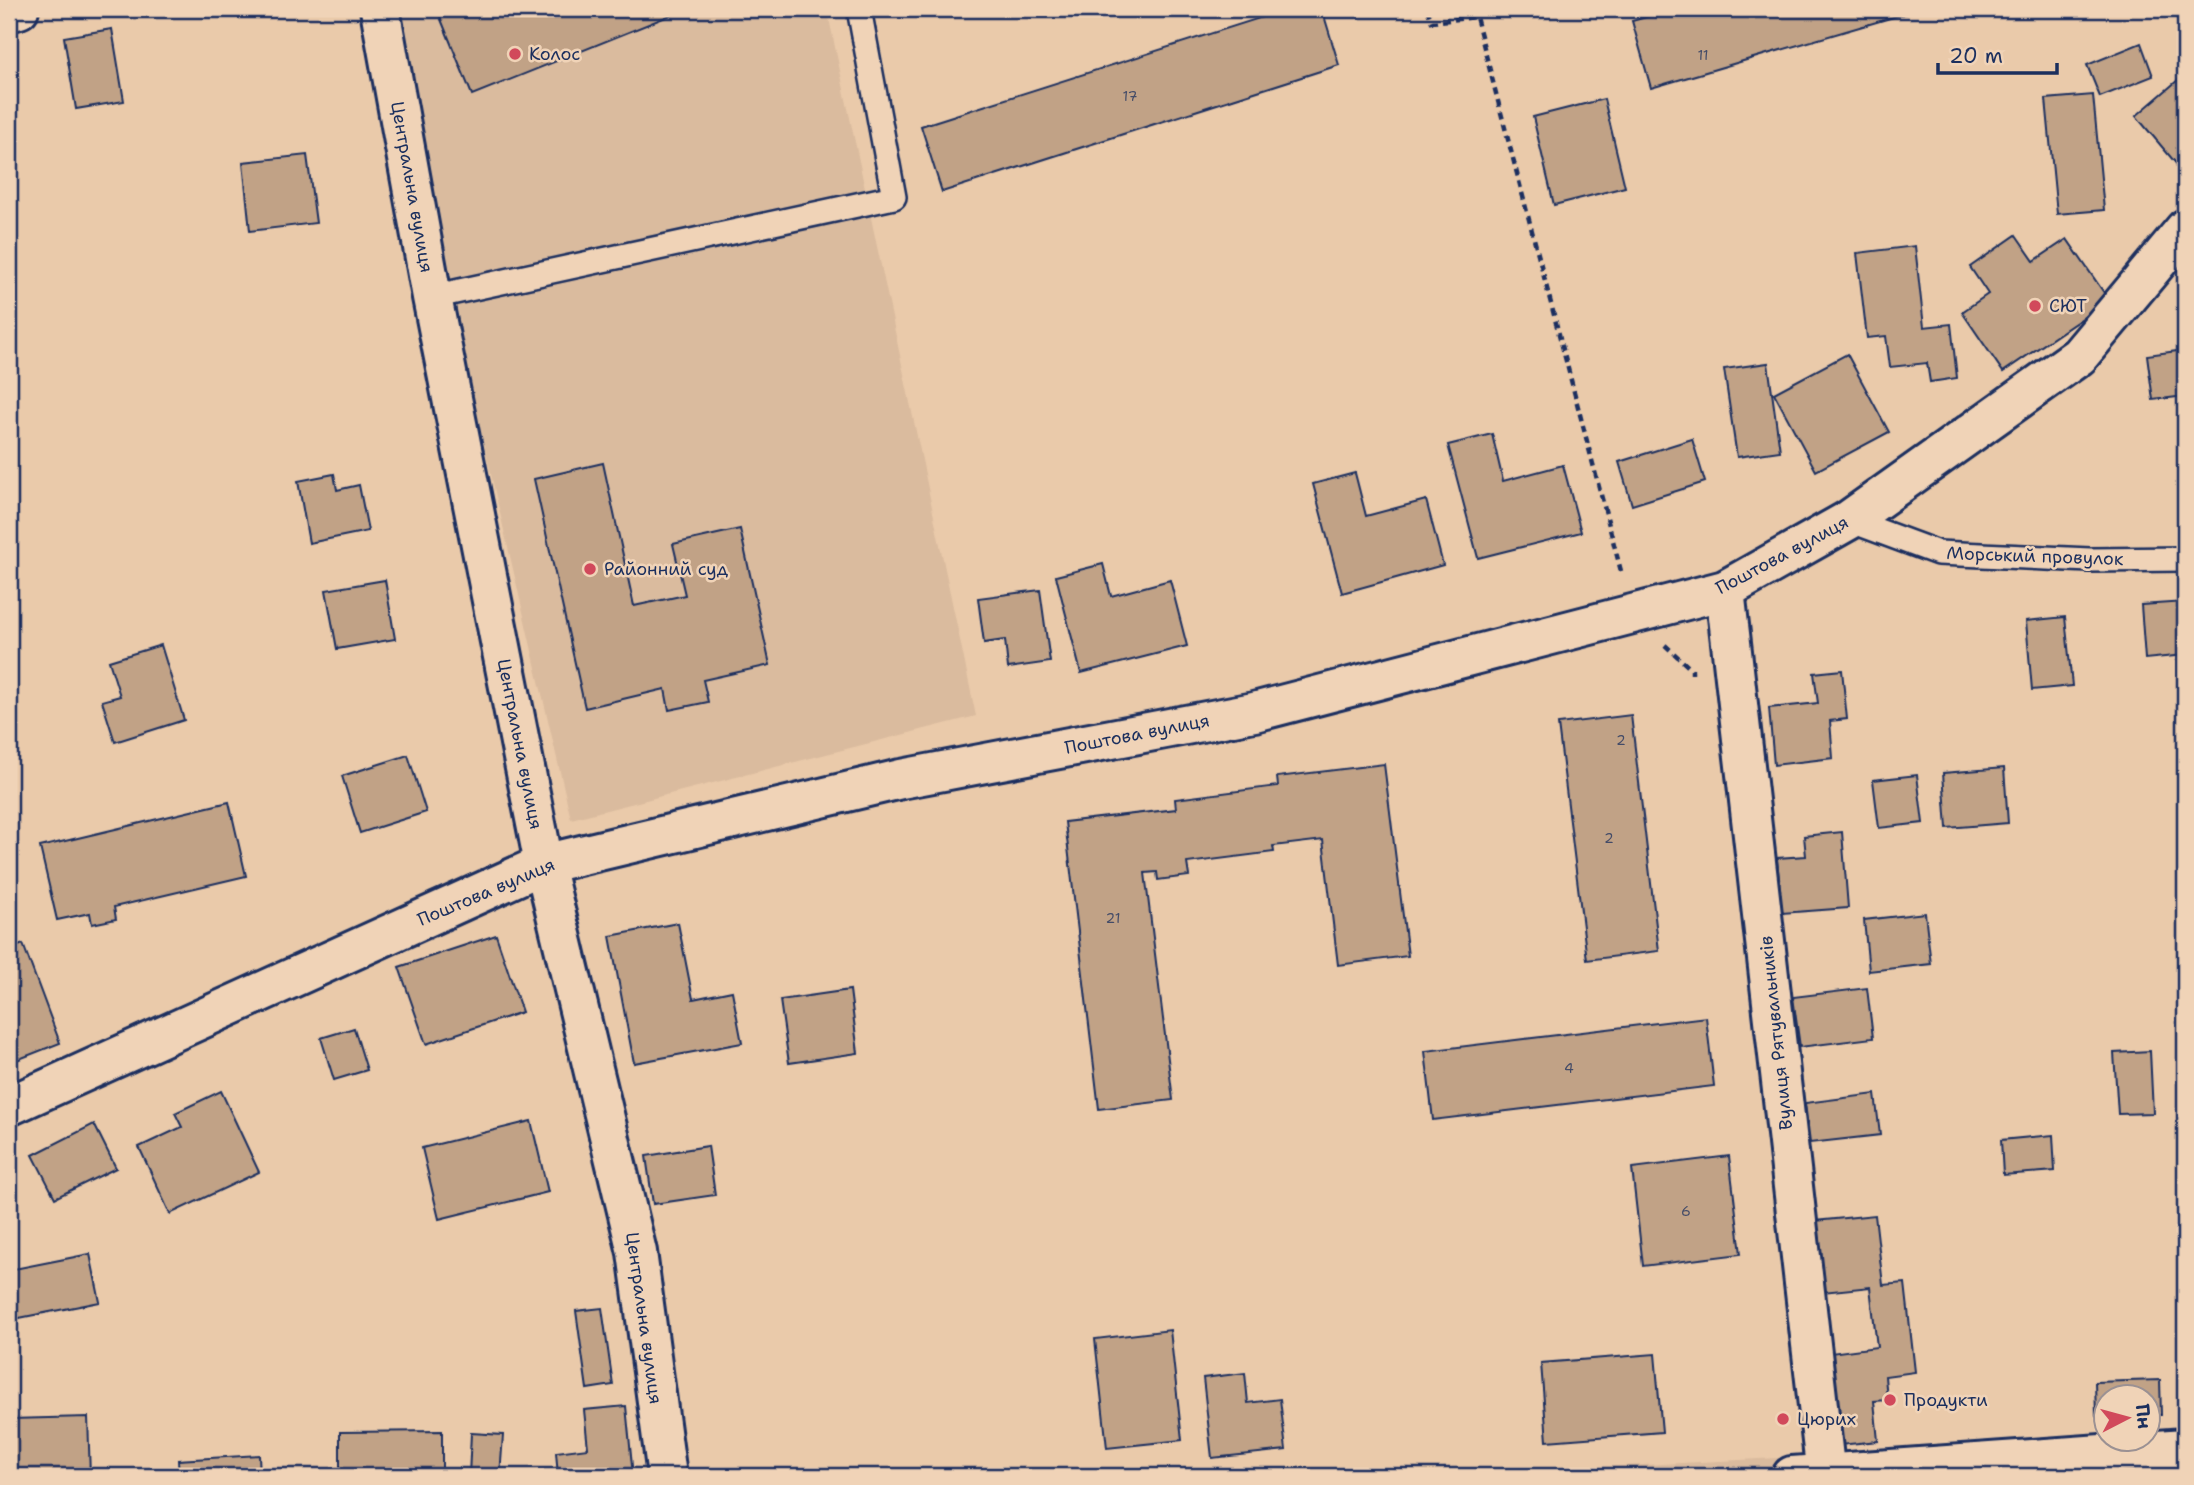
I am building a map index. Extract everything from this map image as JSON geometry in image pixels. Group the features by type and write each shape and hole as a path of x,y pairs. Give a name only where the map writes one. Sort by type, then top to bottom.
{"street":[{"path":"9,12 19,9"},
{"name":"Центральна вулиця","path":"380,9 432,297 544,864 637,1252 667,1476"},
{"name":"Поштова вулиця","path":"9,1106 544,864 901,779 1254,712 1726,590 1849,520 2079,356 2185,229"},
{"name":"Вулиця Рятувальників","path":"1726,590 1814,1475"},
{"path":"1814,1475 2185,1448"}],"lane":[{"path":"432,297 456,294 894,197 859,9"},
{"name":"Морський провулок","path":"1849,520 1938,553 2090,560 2185,559"}],"path":[{"path":"1427,9 1432,22 1476,18 1632,614"}],"shaded area":[{"path":"383,9 827,9 976,716 571,819"},
{"path":"2185,1425 2185,1476 1428,1476 1837,1455 2092,1433 2092,1454 2162,1454 2162,1428"}],"building":[{"name":"Колос","path":"447,9 681,11 472,95 438,12"},
{"path":"1288,9 1322,9 1339,65 942,192 921,126"},
{"path":"1675,9 1921,9 1651,88 1632,21"},
{"path":"112,29 124,101 76,109 64,37"},
{"path":"2141,43 2153,76 2100,97 2087,65"},
{"path":"2185,74 2185,172 2184,173 2136,116"},
{"path":"2093,95 2104,210 2057,214 2046,99"},
{"path":"1604,99 1625,187 1554,205 1533,117"},
{"path":"307,155 316,223 250,231 243,162"},
{"name":"СЮТ","path":"2016,235 2034,261 2067,239 2109,300 2003,372 1962,312 1988,294 1970,267"},
{"path":"1915,246 1924,327 1951,324 1957,378 1930,382 1927,363 1890,367 1886,336 1867,338 1857,253"},
{"path":"2185,350 2185,396 2153,400 2147,355"},
{"path":"1847,354 1889,432 1816,471 1774,393"},
{"path":"1768,363 1780,451 1737,457 1724,369"},
{"path":"1492,434 1503,481 1563,465 1581,532 1478,558 1448,445"},
{"path":"1692,439 1705,482 1632,505 1619,462"},
{"name":"Районний суд","path":"603,463 634,606 685,595 673,544 740,529 770,665 703,680 708,702 669,710 665,689 585,708 534,479"},
{"path":"1355,473 1366,516 1426,500 1443,565 1342,593 1313,484"},
{"path":"334,474 337,490 359,485 368,531 309,543 298,481"},
{"path":"1103,564 1111,596 1170,580 1187,646 1081,673 1056,576"},
{"path":"385,580 395,639 337,649 326,590"},
{"path":"1040,590 1050,662 1008,668 1005,640 984,643 978,598"},
{"path":"2185,602 2185,655 2145,659 2141,605"},
{"path":"2065,617 2072,686 2032,690 2026,621"},
{"path":"161,645 184,720 115,742 102,701 120,696 109,661"},
{"path":"1842,670 1847,719 1830,721 1833,758 1774,765 1769,708 1818,703 1814,673"},
{"path":"1631,715 1659,951 1587,960 1558,724"},
{"path":"408,755 426,812 360,833 342,776"},
{"path":"1384,764 1408,956 1338,965 1323,840 1273,846 1274,852 1187,863 1189,876 1158,880 1157,872 1145,873 1173,1100 1099,1109 1065,822 1176,809 1175,799 1278,786 1277,777"},
{"path":"2004,768 2008,823 1947,828 1943,773"},
{"path":"1917,775 1923,823 1879,828 1873,780"},
{"path":"229,802 246,876 114,907 116,919 92,924 90,913 57,920 40,847"},
{"path":"1842,832 1848,908 1782,913 1777,858 1806,856 1804,836"},
{"path":"1925,913 1931,964 1869,971 1864,920"},
{"path":"678,923 693,999 732,991 742,1043 634,1063 610,936"},
{"path":"496,935 522,1012 426,1044 399,967"},
{"path":"23,944 60,1043 9,1063 9,950"},
{"path":"1867,988 1873,1038 1800,1047 1793,997"},
{"path":"850,990 858,1053 789,1063 780,1000"},
{"path":"1706,1017 1714,1086 1433,1120 1425,1051"},
{"path":"354,1028 367,1070 334,1080 321,1038"},
{"path":"2150,1051 2153,1113 2118,1114 2114,1053"},
{"path":"221,1091 259,1172 170,1214 139,1147 182,1127 175,1113"},
{"path":"1875,1094 1880,1135 1810,1143 1805,1103"},
{"path":"531,1121 548,1192 439,1219 422,1148"},
{"path":"94,1124 116,1168 55,1198 33,1155"},
{"path":"2053,1135 2055,1171 2003,1175 2001,1140"},
{"path":"708,1146 715,1195 653,1204 646,1156"},
{"path":"1729,1156 1741,1254 1643,1266 1632,1168"},
{"path":"1875,1215 1883,1285 1905,1283 1915,1372 1885,1376 1887,1400 1874,1401 1878,1441 1840,1445 1830,1353 1877,1347 1870,1287 1823,1292 1815,1221"},
{"path":"90,1254 100,1302 9,1320 9,1270"},
{"path":"602,1308 613,1385 587,1389 576,1311"},
{"path":"1170,1330 1182,1440 1107,1448 1095,1339"},
{"path":"1655,1354 1662,1432 1547,1441 1541,1363"},
{"path":"1245,1373 1248,1403 1280,1399 1286,1450 1212,1458 1203,1378"},
{"path":"2160,1380 2160,1384 2095,1384"},
{"path":"626,1406 633,1476 558,1476 556,1452 588,1448 584,1410"},
{"path":"88,1417 90,1476 9,1476 9,1419"},
{"path":"442,1431 442,1476 340,1476 340,1432"},
{"path":"471,1433 503,1435 500,1476 469,1476"},
{"path":"259,1455 260,1476 179,1476 178,1460"}],"place":[{"name":"Колос","path":"515,54"},
{"name":"СЮТ","path":"2035,306"},
{"name":"Районний суд","path":"590,569"},
{"name":"Продукти","path":"1890,1400"},
{"name":"Цюрих","path":"1783,1419"}]}
